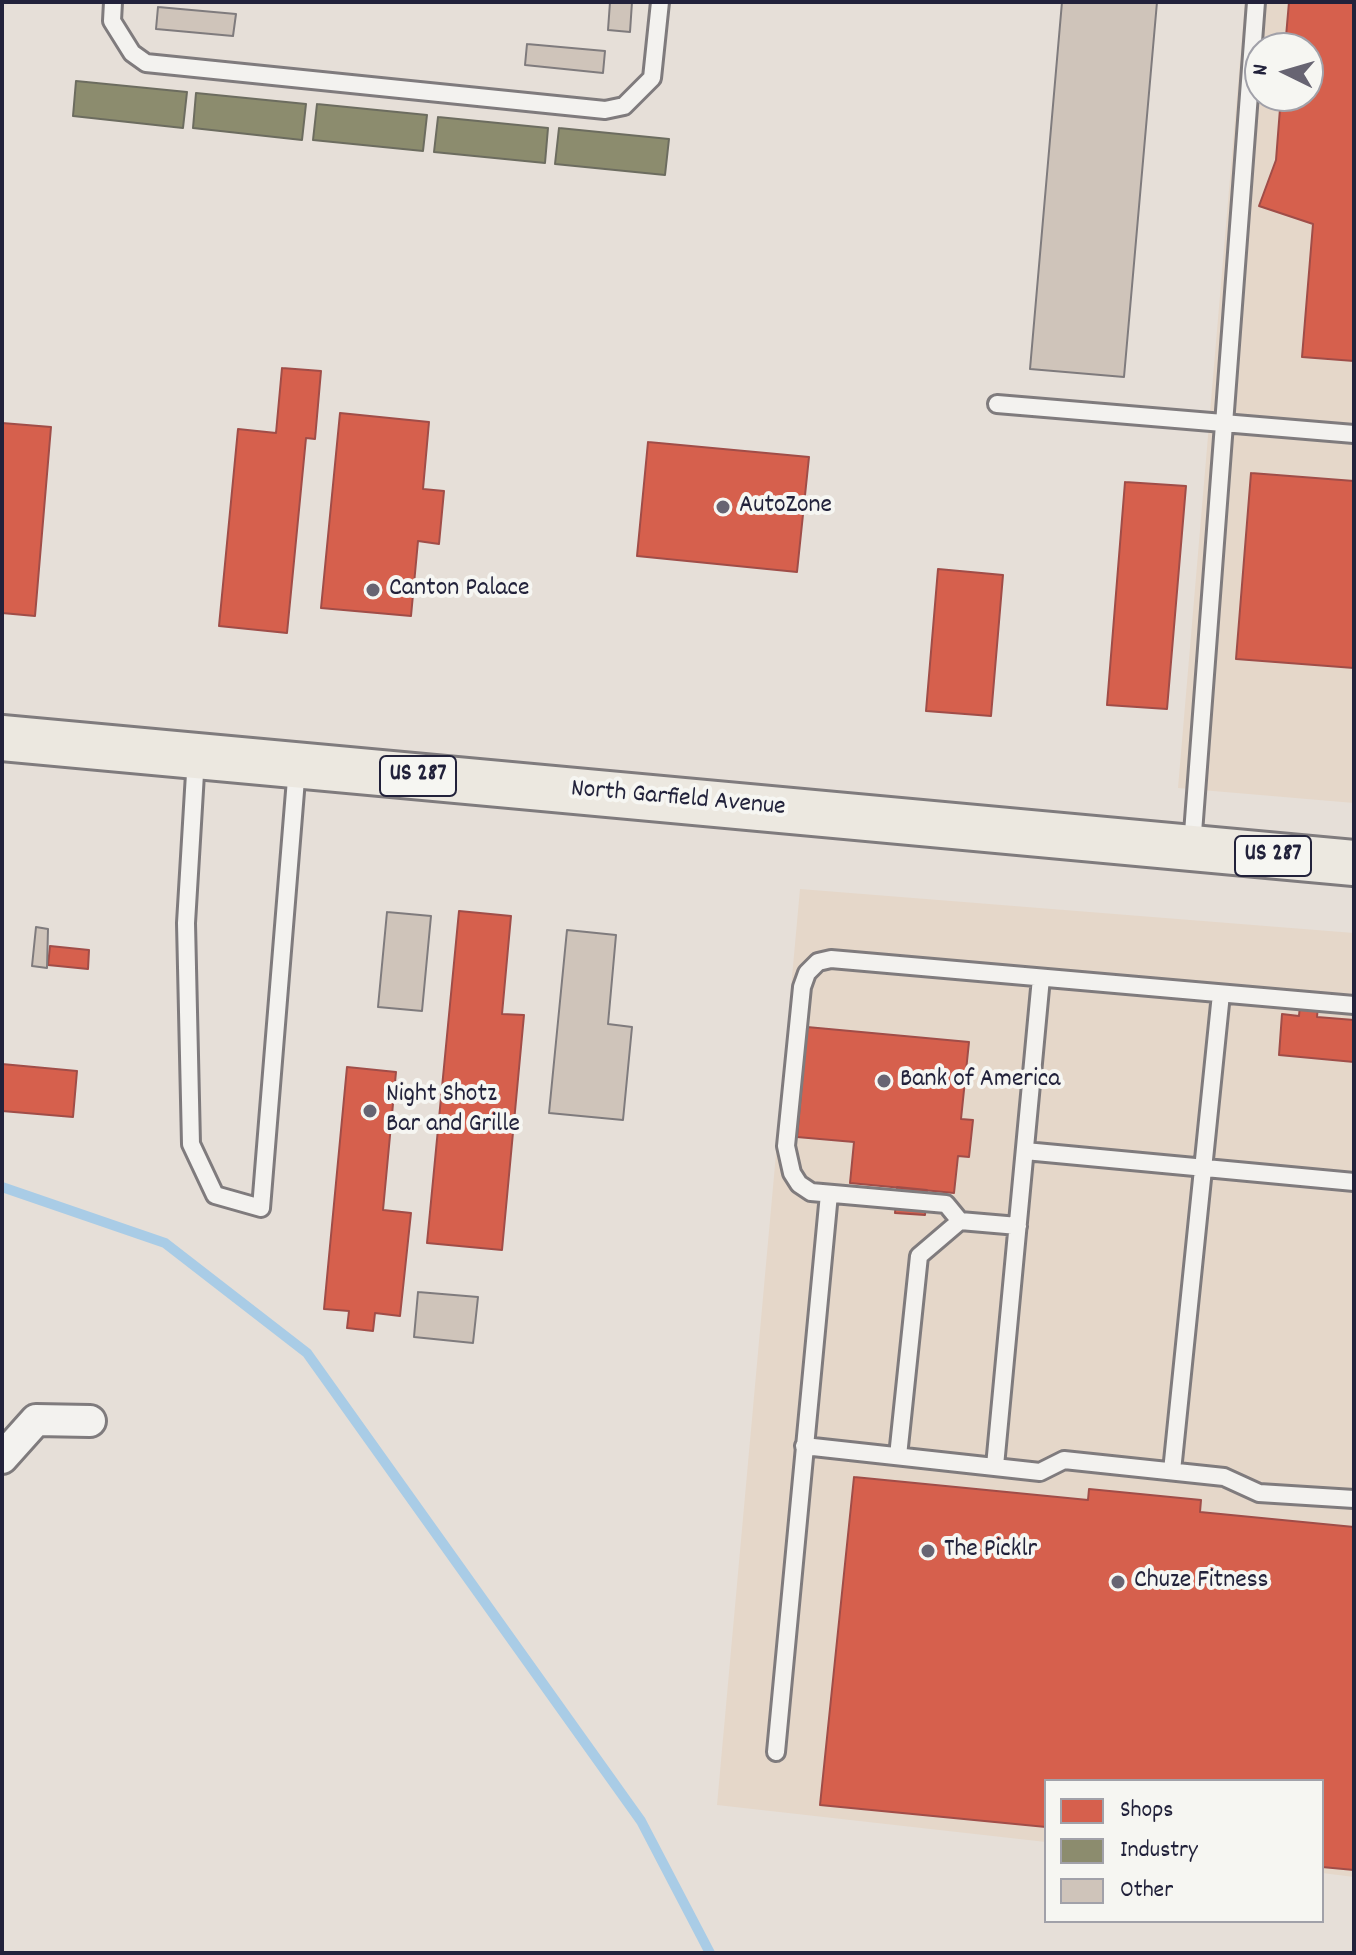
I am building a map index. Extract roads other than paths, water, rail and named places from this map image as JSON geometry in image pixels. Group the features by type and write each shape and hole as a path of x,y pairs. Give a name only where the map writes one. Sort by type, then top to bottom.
{"highway":[{"name":"North Garfield Avenue","path":"2,738 1354,863"}],"street":[{"path":"2,1458 36,1420 90,1421"}],"lane":[{"path":"113,2 112,21 132,53 146,63 605,110 624,106 652,78 660,2"},
{"path":"1192,848 1256,2"},
{"path":"997,404 1354,434"},
{"path":"196,756 186,923 191,1144 215,1195 261,1208 298,765"},
{"path":"960,1221 946,1204 811,1192 799,1184 787,1160 786,1146 802,987 807,973 818,962 831,959 1354,1005"},
{"path":"995,1466 1041,978"},
{"path":"1172,1471 1221,994"},
{"path":"1025,1151 1354,1182"},
{"path":"776,1752 829,1194"},
{"path":"898,1456 919,1256 960,1221 1018,1226"},
{"path":"804,1446 1040,1472 1064,1460 1224,1477 1259,1493 1354,1499"}],"waterway":[{"path":"2,1187 165,1243 307,1353 641,1821 710,1953"}],"place":[{"name":"AutoZone","path":"723,507"},
{"name":"Canton Palace","path":"373,590"},
{"name":"Bank of America","path":"884,1081"},
{"name":"Night Shotz Bar and Grille","path":"370,1111"},
{"name":"The Picklr","path":"928,1551"},
{"name":"Chuze Fitness","path":"1118,1582"}]}
